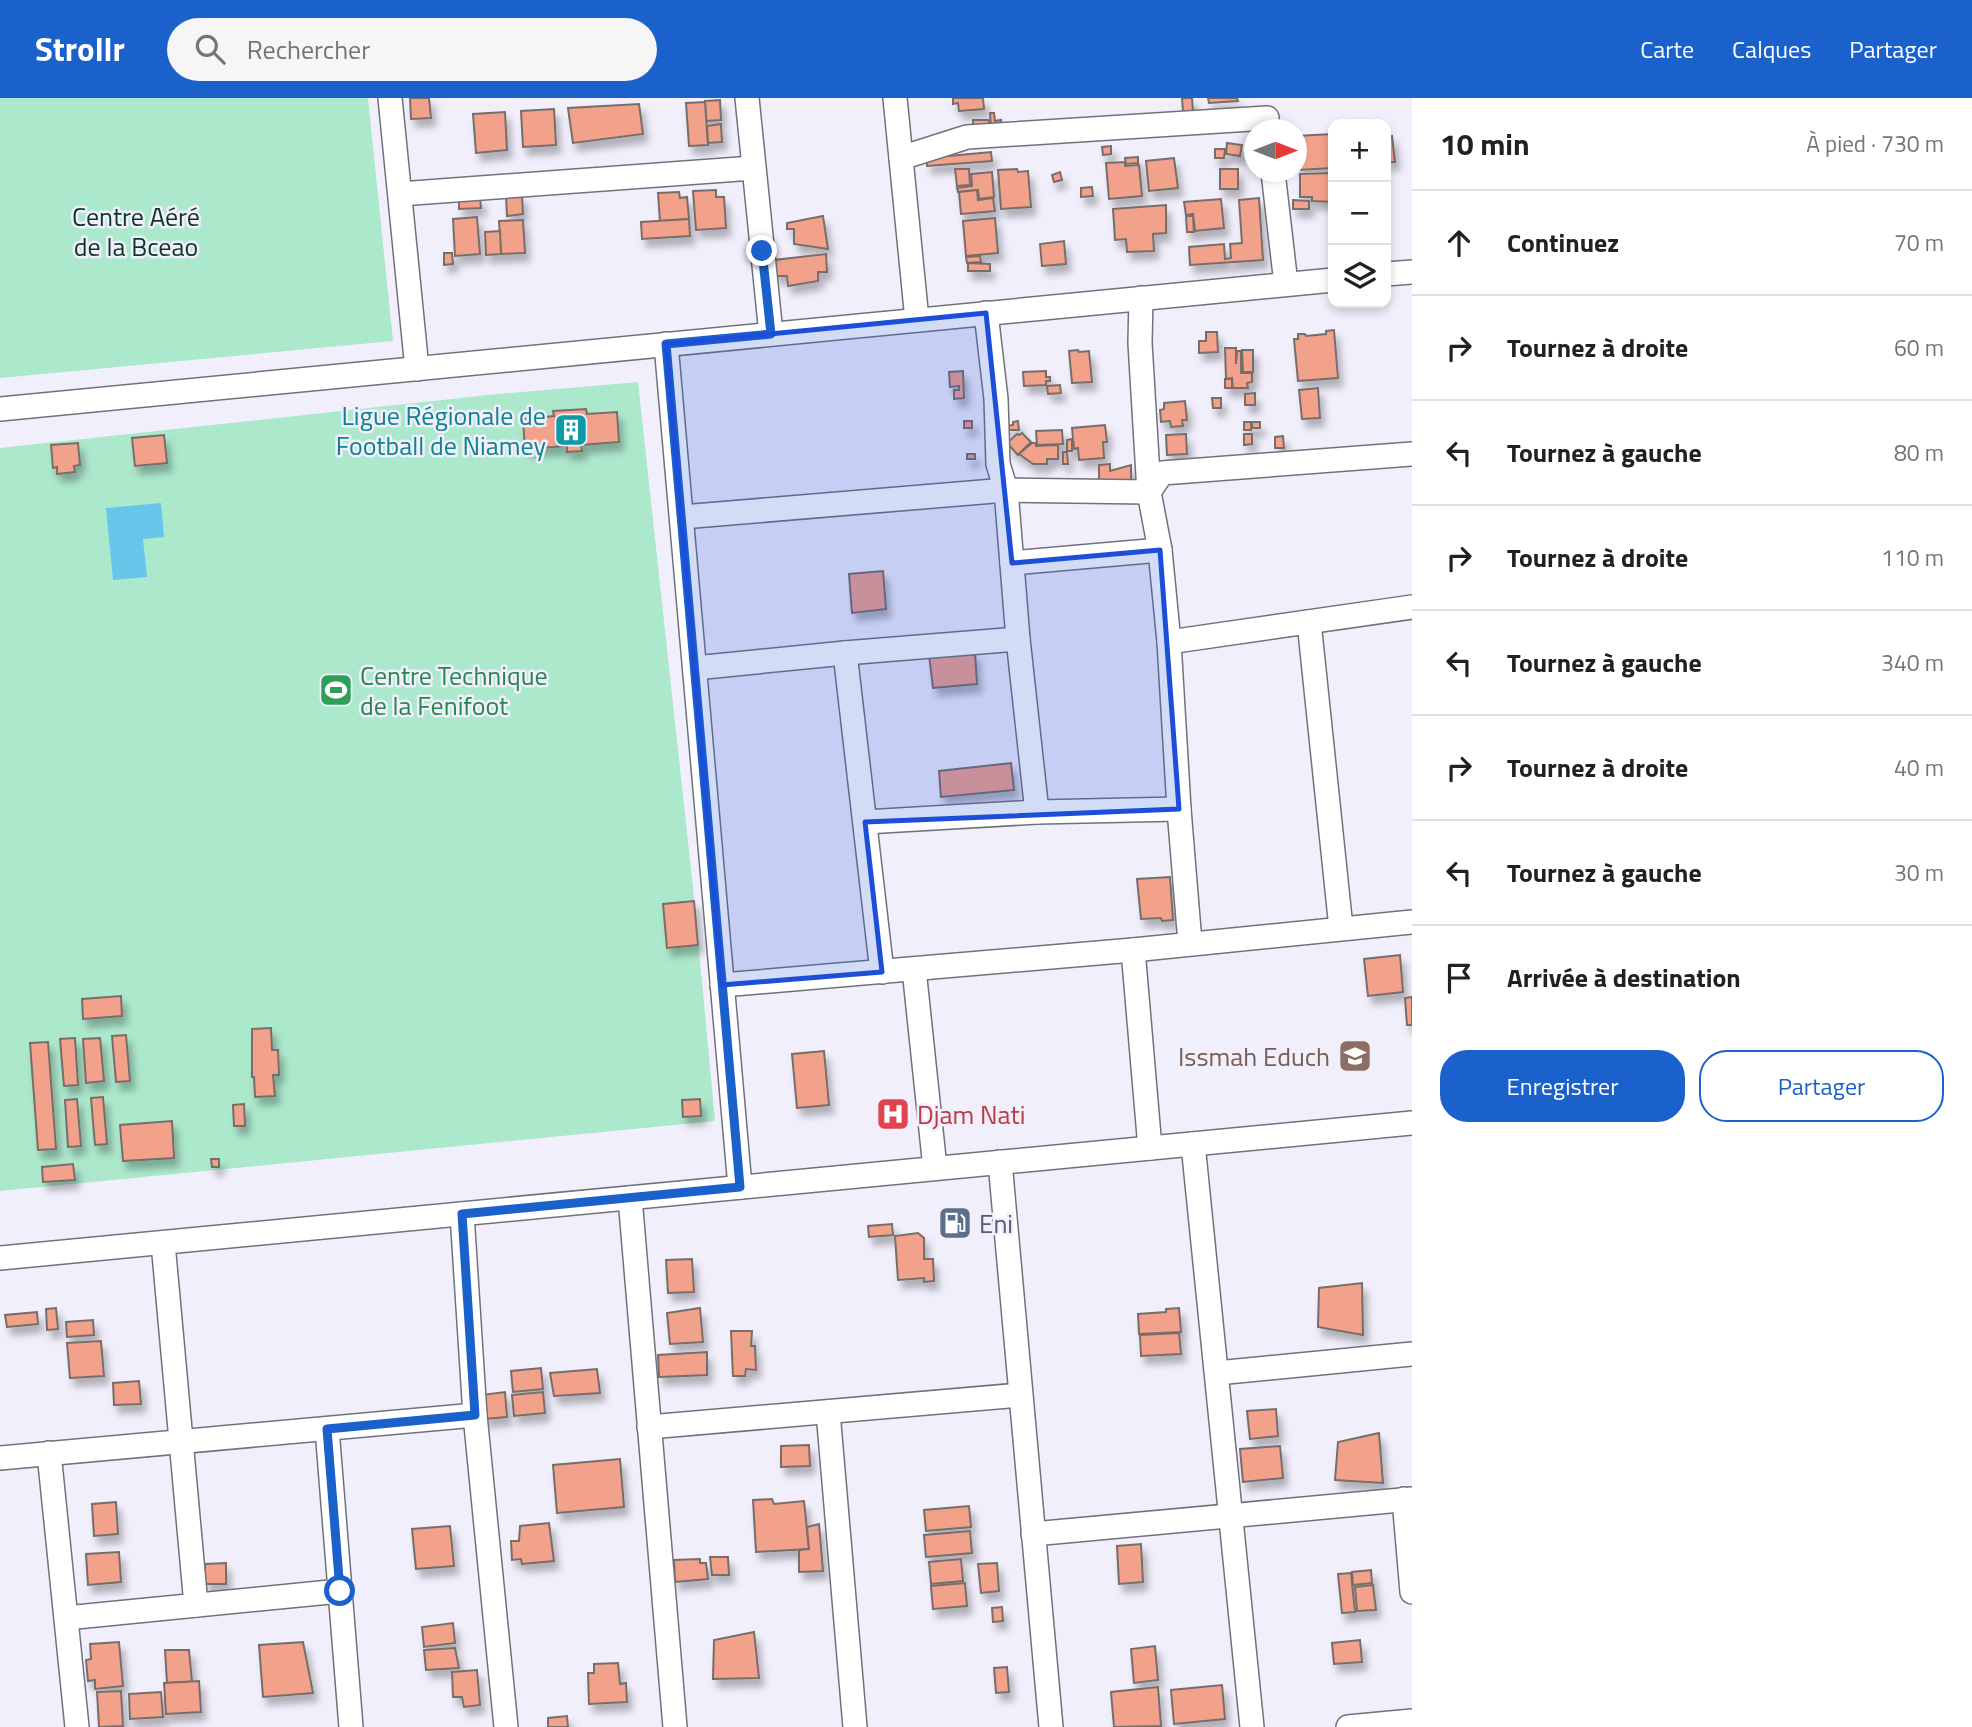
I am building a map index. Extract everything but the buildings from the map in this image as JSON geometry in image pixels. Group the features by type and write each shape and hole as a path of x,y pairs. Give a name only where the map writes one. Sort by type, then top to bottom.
{"street":[{"path":"390,98 416,369"},
{"path":"747,98 771,334"},
{"path":"895,98 917,320"},
{"path":"901,158 967,137 1267,115"},
{"path":"400,194 753,168"},
{"path":"1274,182 1286,284"},
{"path":"1391,274 1412,272"},
{"path":"0,409 1328,280"},
{"path":"1141,298 1140,343 1149,492 1160,550 1169,642 1190,943"},
{"path":"986,313 996,399 998,464 1006,490 1018,639 1037,812"},
{"path":"666,344 740,1187"},
{"path":"1149,492 1162,473 1412,454"},
{"path":"682,517 1006,490 1149,492"},
{"path":"1012,563 1160,550"},
{"path":"1169,642 1412,607"},
{"path":"1309,622 1341,929"},
{"path":"695,668 1018,639"},
{"path":"845,653 882,972"},
{"path":"865,822 1037,812 1179,809"},
{"path":"722,985 1133,950 1412,922"},
{"path":"1133,950 1150,1148"},
{"path":"914,969 935,1168"},
{"path":"0,1258 1412,1123"},
{"path":"1193,1144 1252,1727"},
{"path":"1000,1162 1051,1727"},
{"path":"630,1198 675,1727"},
{"path":"462,1214 475,1415 506,1727"},
{"path":"163,1243 196,1605"},
{"path":"1217,1373 1412,1353"},
{"path":"649,1427 1020,1395"},
{"path":"828,1412 855,1727"},
{"path":"0,1458 475,1415"},
{"path":"327,1429 351,1727"},
{"path":"49,1453 77,1727"},
{"path":"1033,1534 1408,1499 1412,1592"},
{"path":"66,1618 340,1591"},
{"path":"1348,1727 1412,1721"}],"highlighted area":[{"path":"986,313 1012,563 1160,550 1179,809 865,822 882,972 722,985 666,344"}],"green space":[{"name":"Centre Aéré de la Bceao","path":"0,98 368,98 393,341 0,378"},
{"name":"Centre Technique de la Fenifoot","path":"638,382 694,897 715,1121 0,1191 0,448 488,395"}],"water":[{"path":"161,503 164,537 143,539 147,577 113,580 106,508"}],"place":[{"name":"Ligue Régionale de Football de Niamey","path":"571,430"},
{"name":"Centre Technique de la Fenifoot","path":"336,690"},
{"name":"Issmah Educh","path":"1355,1056"},
{"name":"Djam Nati","path":"893,1114"},
{"name":"Eni","path":"955,1223"}],"route":[{"path":"340,1591 327,1429 475,1415 462,1214 740,1187 666,344 771,334 762,251"}]}
